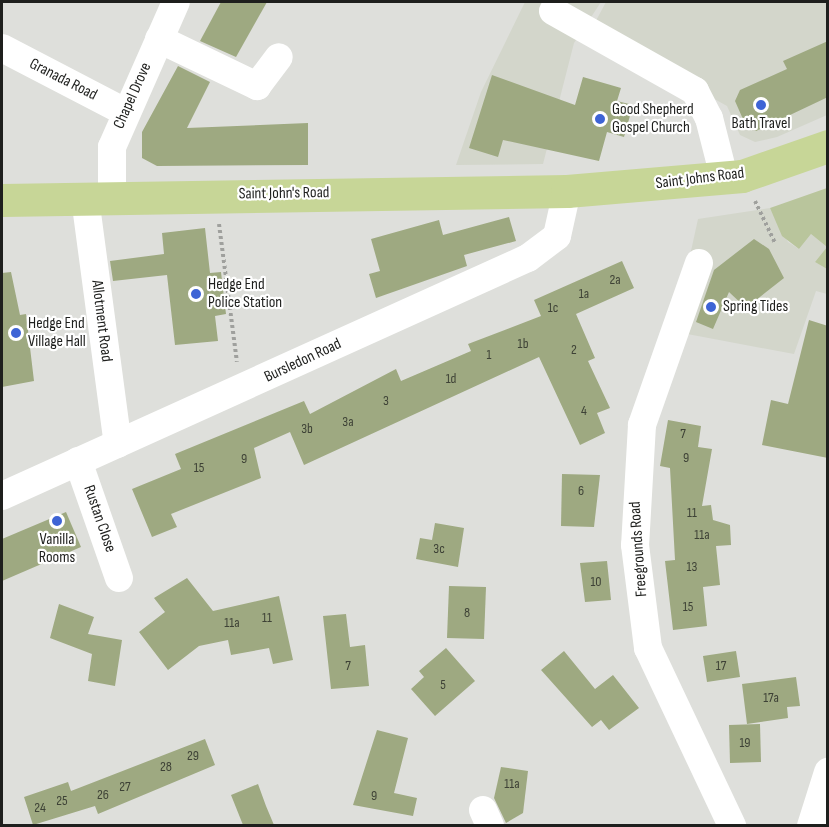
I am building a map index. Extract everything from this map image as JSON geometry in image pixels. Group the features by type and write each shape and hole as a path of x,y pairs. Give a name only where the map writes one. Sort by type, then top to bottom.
{"main road":[{"name":"Saint Johns Road","path":"567,191 723,178 828,146"},
{"name":"Saint John's Road","path":"2,200 216,194 567,191"}],"street":[{"name":"Chapel Drove","path":"98,196 125,112 176,2"},
{"path":"553,11 695,91 709,118 723,178"},
{"path":"159,39 257,86 279,57"},
{"name":"Granada Road","path":"2,48 125,112"},
{"path":"650,64 684,100 696,131 723,178"},
{"name":"Bursledon Road","path":"2,496 528,258 557,236 567,191"},
{"name":"Allotment Road","path":"98,196 118,444"},
{"name":"Freegrounds Road","path":"699,263 642,425 635,545 648,648 732,825"},
{"name":"Rustan Close","path":"78,461 119,578"},
{"path":"811,825 828,772"}],"path":[{"path":"723,178 776,243"},
{"path":"216,194 240,390"}],"shaded area":[{"path":"525,2 601,2 574,43 543,164 456,165 481,92"},
{"path":"606,2 827,2 827,115 777,137 755,142 740,135 727,106 591,30"},
{"path":"770,208 788,242 799,249 811,234 827,247 815,262 827,269 827,294 816,291 794,354 682,333 698,261 691,251 698,219"}],"green space":[{"path":"828,188 827,269 815,262 827,247 811,234 799,249 782,236 770,208"}],"building":[{"path":"221,2 267,2 236,57 200,41"},
{"path":"828,41 828,97 756,131 746,126 735,101 740,90 787,69 783,61"},
{"path":"178,66 210,82 187,128 308,123 308,165 157,166 142,158 142,132"},
{"path":"492,75 575,105 583,77 621,88 617,101 633,105 624,137 607,132 599,161 503,140 498,157 469,148"},
{"path":"509,217 516,241 464,255 467,266 376,298 369,274 380,271 371,239 439,220 443,235"},
{"name":"Hedge End Police Station","path":"205,228 210,273 221,272 226,314 215,316 218,341 175,345 167,275 113,281 110,261 164,254 162,233"},
{"path":"754,239 769,249 784,278 746,308 729,292 713,329 696,322 714,270"},
{"path":"622,261 634,288 576,314 595,358 588,361 610,408 597,413 605,433 580,445 539,357 304,465 290,432 254,448 261,478 171,514 177,527 152,537 132,489 181,469 175,454 304,401 310,414 396,369 401,381 471,351 468,344 541,316 534,300"},
{"name":"Hedge End Village Hall","path":"11,272 20,315 26,314 34,381 2,387 2,273"},
{"path":"809,320 828,326 828,458 762,445 771,400 788,404"},
{"path":"668,420 701,426 698,447 712,449 702,506 711,505 713,520 730,525 731,545 716,546 720,585 703,587 707,626 673,630 665,561 675,560 670,468 660,466"},
{"path":"562,474 600,475 594,527 561,526"},
{"path":"66,512 81,547 2,581 2,539"},
{"path":"435,523 464,528 458,567 416,559 420,538 432,540"},
{"path":"607,561 611,600 585,602 580,563"},
{"path":"187,578 213,611 279,596 293,660 273,664 269,648 231,655 228,640 199,646 168,670 139,632 165,612 154,598"},
{"path":"449,586 486,587 484,639 447,638"},
{"path":"59,604 94,617 88,634 122,640 115,686 88,681 92,654 50,638"},
{"path":"346,614 350,647 365,645 369,686 331,689 323,616"},
{"path":"446,648 475,681 435,716 411,689 424,677 419,671"},
{"path":"564,651 595,689 613,675 639,708 609,730 601,720 592,727 541,670"},
{"path":"736,651 740,677 707,682 703,656"},
{"path":"796,677 800,706 787,707 788,718 747,724 742,684"},
{"path":"760,724 761,762 730,763 729,725"},
{"path":"377,730 408,738 394,793 417,798 413,816 353,805"},
{"path":"205,739 215,765 98,814 95,806 33,825 24,797 68,782 71,791"},
{"path":"501,767 528,771 523,813 506,823 494,798"},
{"path":"258,784 274,825 243,825 231,795"}],"place":[{"name":"Bath Travel","path":"761,105"},
{"name":"Good Shepherd Gospel Church","path":"600,119"},
{"name":"Hedge End Police Station","path":"196,294"},
{"name":"Spring Tides","path":"711,307"},
{"name":"Hedge End Village Hall","path":"16,333"},
{"name":"Vanilla Rooms","path":"57,521"}]}
